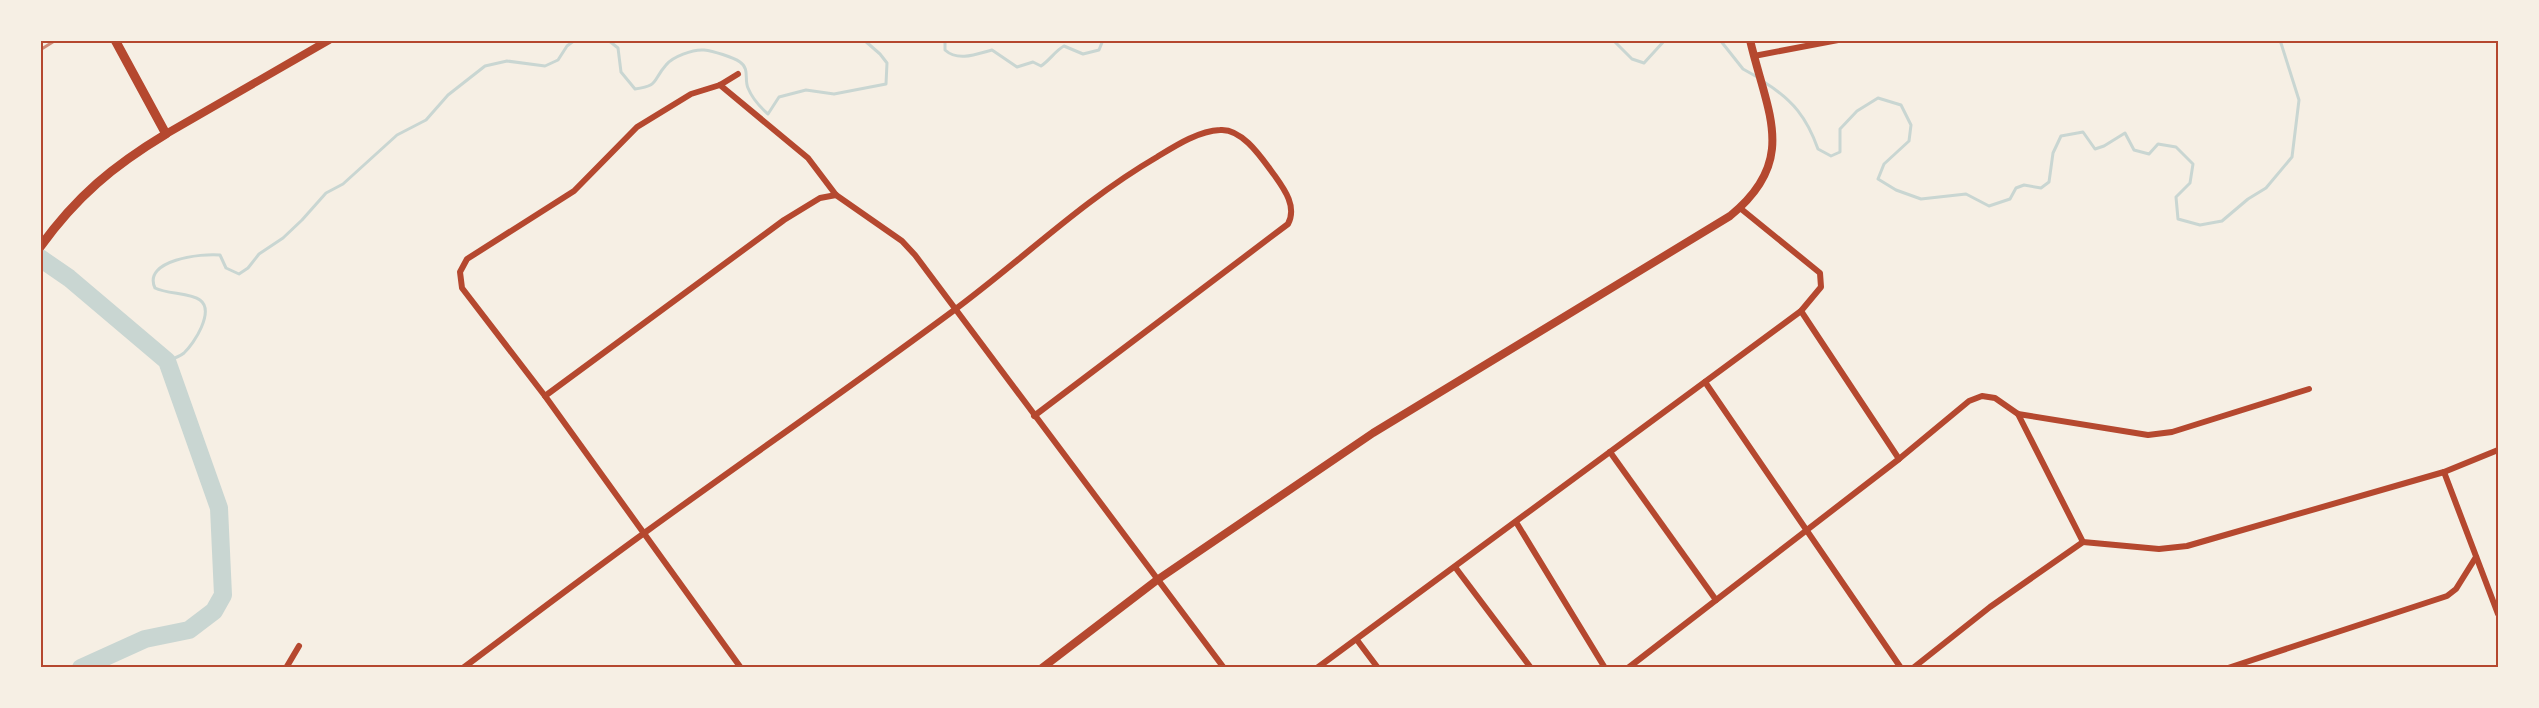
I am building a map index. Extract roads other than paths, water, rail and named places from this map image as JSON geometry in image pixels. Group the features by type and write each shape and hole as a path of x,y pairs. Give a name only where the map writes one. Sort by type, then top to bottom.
{"main road":[{"path":"40,247 64,215 102,179 166,134 115,40"}],"street":[{"path":"166,134 329,40"},
{"path":"1042,668 1156,580 1373,433 1740,208 1760,186 1767,171 1774,138 1750,40"},
{"path":"1754,56 1838,40"},
{"path":"738,74 720,85 691,94 637,128 574,191 467,259 460,272 462,288 545,396 741,668"},
{"path":"720,85 808,158 836,195 902,240 915,255 1224,668"},
{"path":"463,668 644,533 955,309 1115,184 1180,143 1223,129 1239,135 1275,177 1290,203 1293,215 1288,224 1034,416"},
{"path":"545,396 784,220 820,198 836,195"},
{"path":"1317,668 1801,311 1821,287 1820,273 1740,208"},
{"path":"1801,311 1899,459"},
{"path":"1705,382 1901,668"},
{"path":"1628,668 1899,459 1969,401 1982,396 1995,398 2018,414 2148,435 2172,432 2309,389"},
{"path":"2018,414 2083,542"},
{"path":"1913,668 1990,607 2083,542 2159,549 2187,546 2444,472 2499,450"},
{"path":"1610,452 1716,600"},
{"path":"2444,472 2499,614"},
{"path":"1516,522 1605,668"},
{"path":"2228,668 2447,596 2456,589 2476,557"},
{"path":"1455,567 1531,668"},
{"path":"1356,640 1378,668"},
{"path":"286,668 298,646"}],"waterway":[{"path":"167,361 180,356 188,349 201,327 205,312 204,305 196,298 155,288 153,278 157,271 176,260 200,255 220,255 226,268 239,274 248,268 259,254 283,238 326,193 343,184 397,135 426,120 448,95 485,66 507,61 545,66 558,60 567,46 575,40"},
{"path":"608,40 618,48 621,72 635,89 652,84 669,62 689,52 704,50 733,58 743,65 750,92 768,114 779,97 806,90 834,94 886,84 887,63 864,40"},
{"path":"945,40 945,50 950,54 968,56 992,50 1017,67 1033,62 1041,66 1064,46 1083,54 1099,50 1103,40"},
{"path":"1613,40 1632,59 1644,63 1665,40"},
{"path":"1720,40 1743,69 1759,78"},
{"path":"1764,82 1791,103 1804,119 1818,149 1831,156 1840,152 1840,129 1857,111 1878,98 1901,105 1911,125 1909,141 1884,164 1878,179 1896,190 1921,199 1966,194 1989,206 2010,199 2016,188 2024,185 2041,188 2049,182 2053,153 2061,136 2083,132 2095,149 2125,133 2134,150 2149,154 2158,144 2176,147 2193,164 2190,183 2176,197 2178,219 2200,225 2222,221 2248,199 2266,188 2292,157 2299,100 2280,40"},
{"path":"40,258 69,278 167,361 219,508 223,595 214,611 189,630 145,639 81,668"}],"railway":[{"path":"40,50 56,40"}]}
